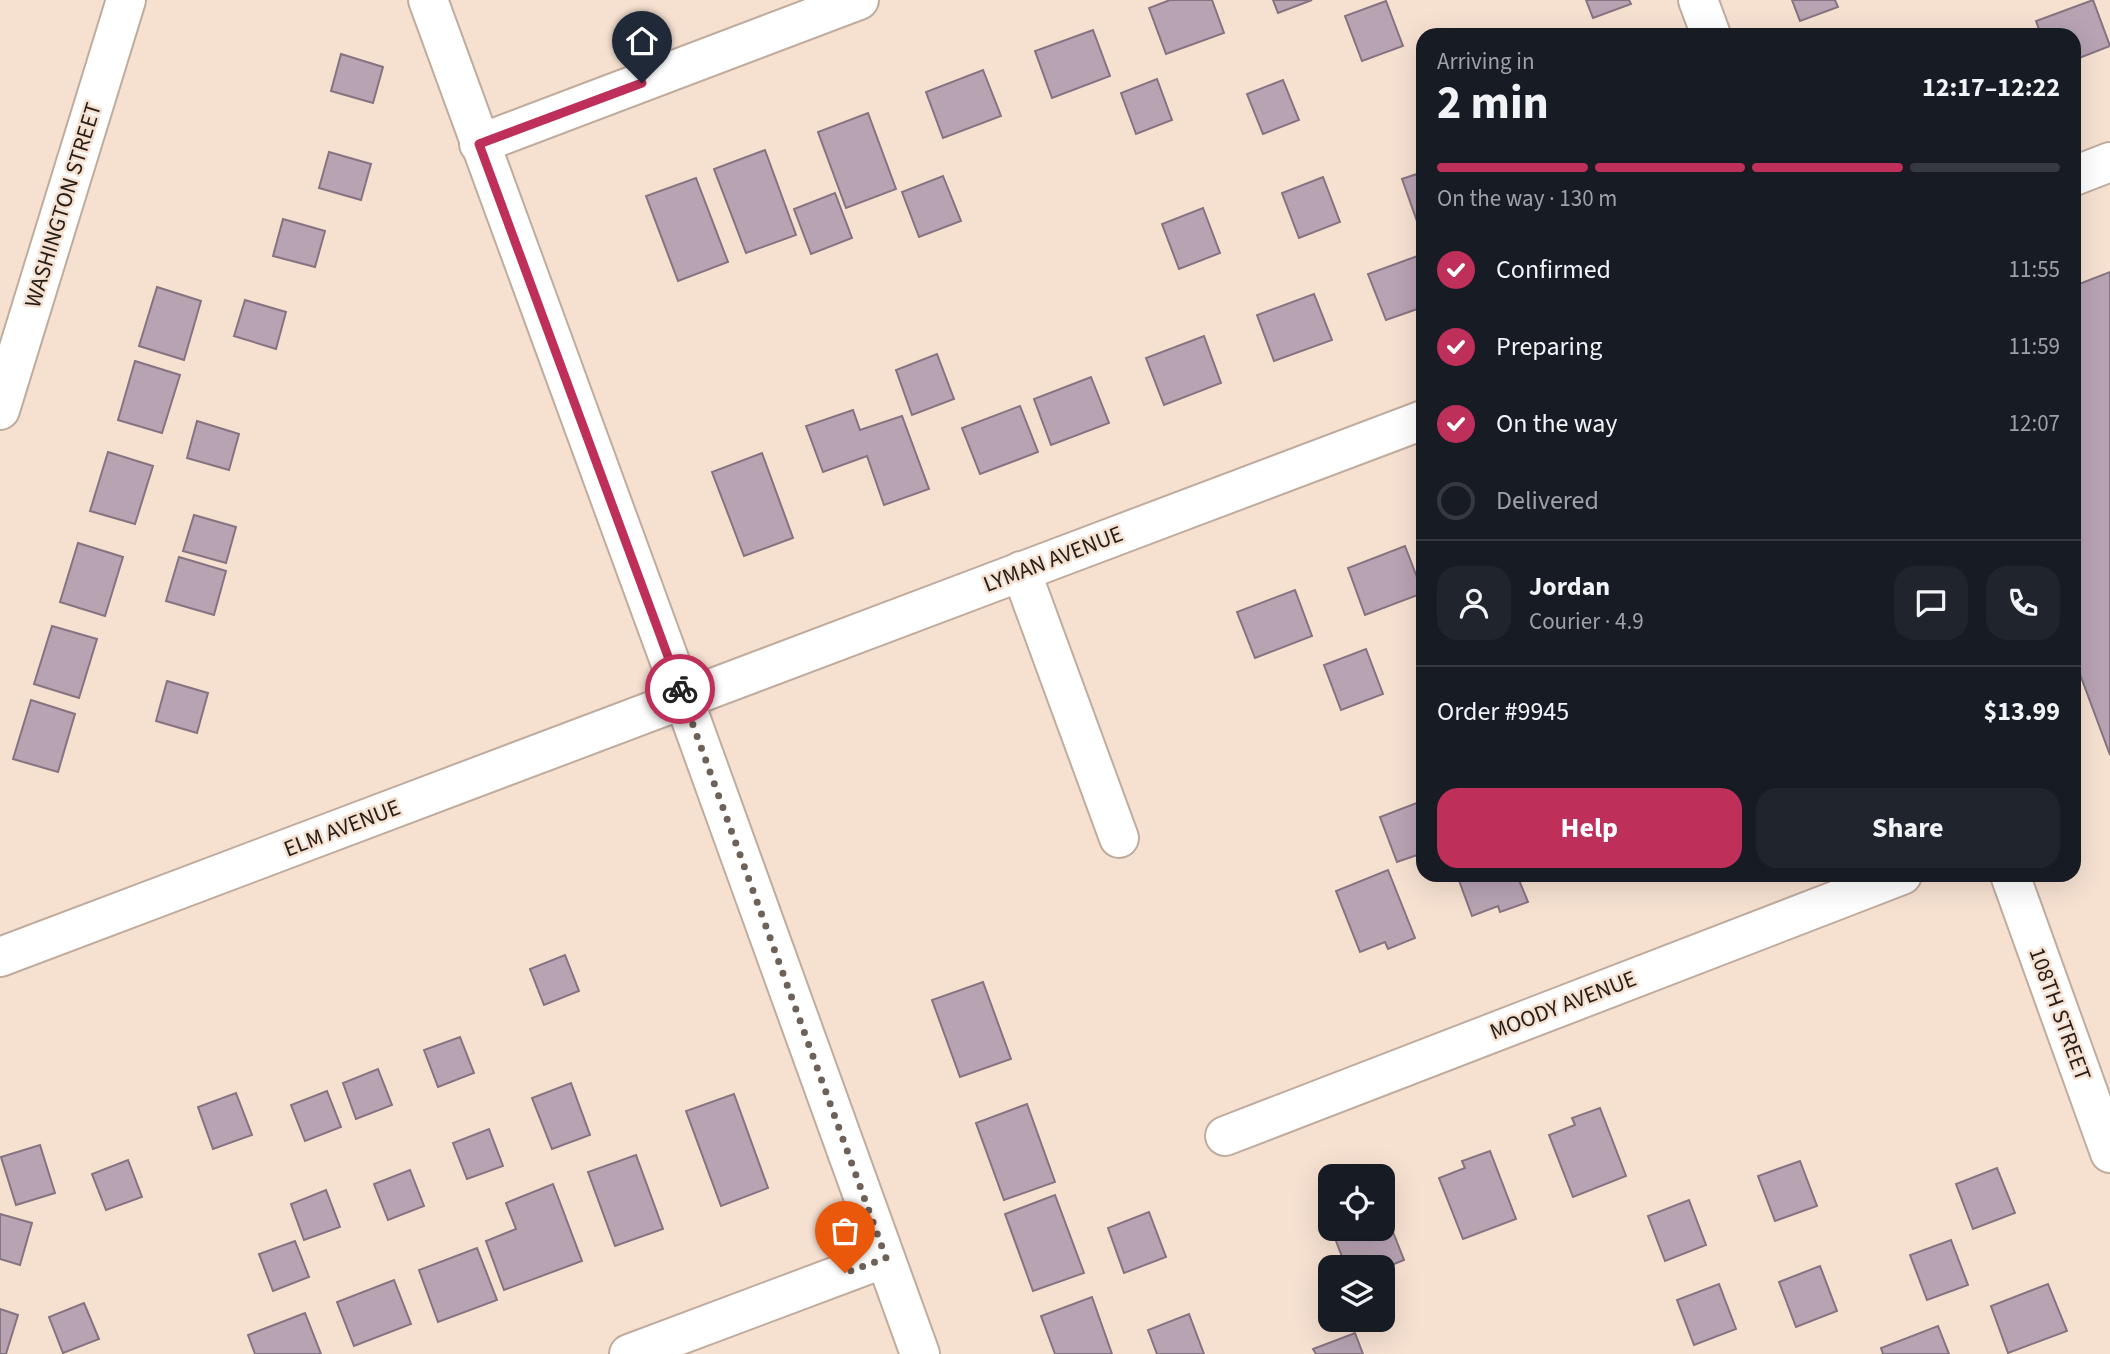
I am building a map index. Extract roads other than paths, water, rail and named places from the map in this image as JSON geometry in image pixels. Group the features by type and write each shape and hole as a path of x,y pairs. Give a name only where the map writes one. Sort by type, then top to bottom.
{"street":[{"name":"WASHINGTON STREET","path":"0,410 126,0"},
{"path":"428,0 920,1354"},
{"path":"479,144 859,0"},
{"path":"1698,0 1708,28"},
{"path":"2081,173 2110,162"},
{"name":"LYMAN AVENUE","path":"684,700 1416,423"},
{"path":"1021,571 1119,838"},
{"name":"ELM AVENUE","path":"0,957 684,700"},
{"name":"MOODY AVENUE","path":"1225,1136 1884,882"},
{"name":"108TH STREET","path":"2013,882 2110,1153"},
{"path":"629,1354 886,1258"}]}
